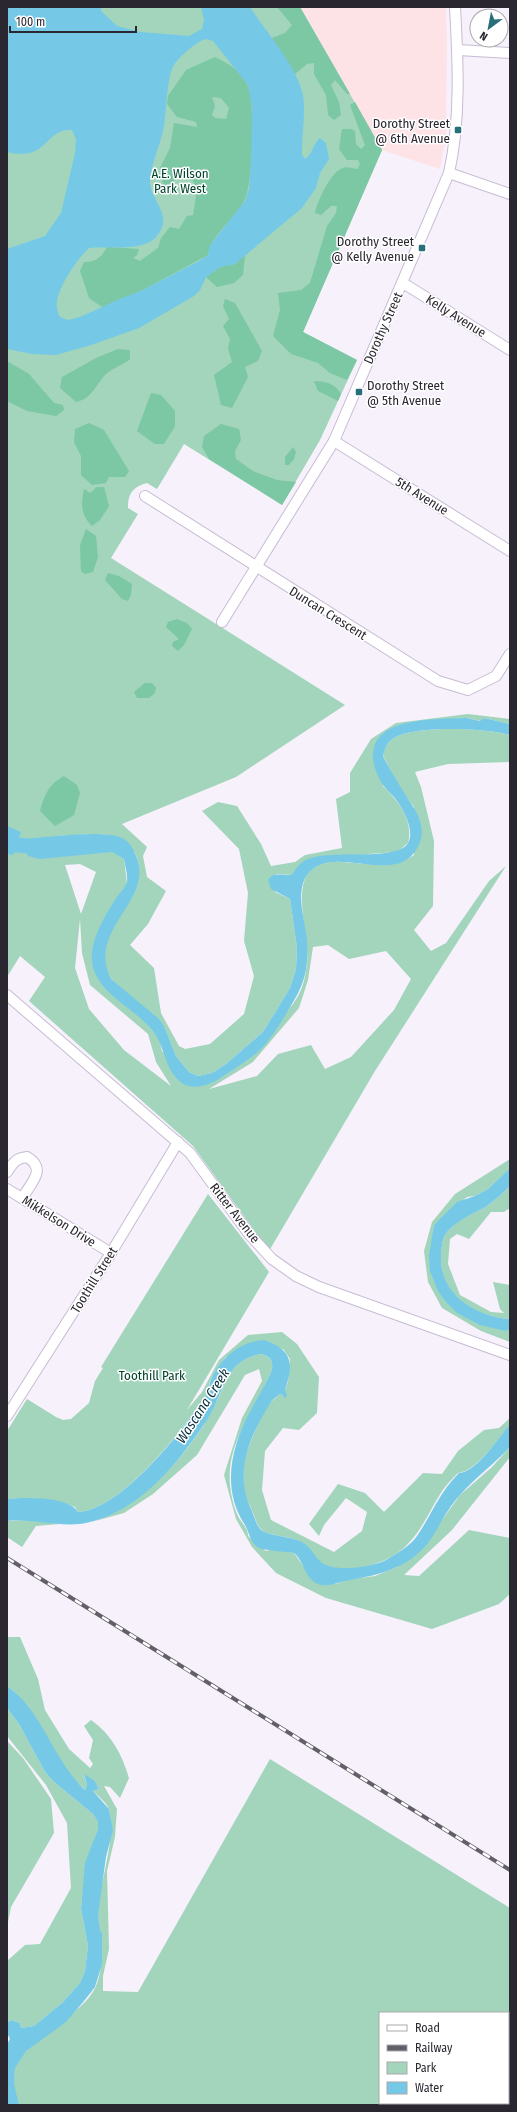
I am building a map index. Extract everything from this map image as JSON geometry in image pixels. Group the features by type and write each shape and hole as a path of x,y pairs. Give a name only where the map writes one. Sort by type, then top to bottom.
{"street":[{"name":"Dorothy Street","path":"222,622 334,441 403,283 449,172 455,129 458,50 455,7"},
{"path":"458,50 510,53"},
{"path":"449,172 510,194"},
{"name":"Kelly Avenue","path":"403,283 510,350"},
{"name":"5th Avenue","path":"334,441 510,551"},
{"name":"Duncan Crescent","path":"145,496 256,568 438,681 468,690 496,676 510,654"},
{"name":"Ritter Avenue","path":"7,994 190,1153 249,1234 272,1259 296,1276 326,1289 510,1355"},
{"name":"Toothill Street","path":"7,1416 111,1253 178,1142"},
{"path":"7,1172 13,1162 19,1158 27,1157 35,1162 38,1167 37,1174 22,1198"},
{"name":"Mikkelson Drive","path":"8,1192 22,1198 111,1253"}],"shaded area":[{"path":"300,7 446,7 446,136 440,169 382,150"}],"green space":[{"name":"A.E. Wilson Park West","path":"7,7 300,7 382,150 303,332 357,360 320,440 282,505 184,444 157,489 147,483 138,486 132,491 129,498 128,508 138,514 111,558 345,705 236,777 122,824 147,847 143,856 147,877 166,891 148,924 130,945 154,968 161,1013 179,1046 185,1049 210,1044 244,1014 254,976 244,941 248,893 239,849 202,811 218,802 237,806 261,844 271,866 295,862 305,855 342,848 336,799 350,792 350,773 371,739 396,723 468,714 510,719 510,724 484,718 481,721 467,718 412,722 382,734 383,786 394,798 407,819 409,826 408,843 397,852 368,854 326,863 346,862 374,865 388,864 401,861 414,855 414,807 398,786 383,755 388,743 394,738 404,734 418,731 434,729 468,729 510,735 510,762 448,764 415,772 421,787 434,841 433,906 414,930 431,951 446,943 489,881 506,866 375,1071 269,1251 193,1146 29,1001 45,977 20,956 7,977","holes":["91,834 113,836 130,846 136,855 139,868 138,881 133,894 111,933 106,946 104,959 106,969 111,979 165,1028 176,1056 189,1072 198,1076 212,1073 226,1064 263,1032 290,988 296,969 297,948 290,899 275,892 276,874 291,875 295,870 321,864 312,869 306,877 303,887 302,900 307,963 304,982 298,997 257,1046 239,1064 219,1078 194,1086 162,1051 159,1038 92,959 97,934 127,884 124,859 113,852 101,852 59,836","80,864 96,872 81,914 65,865","80,919 82,953 90,985 148,1034 156,1062 171,1086 124,1050 89,1009 75,968","328,945 349,959 386,951 411,979 394,1010 351,1057 325,1069 311,1045 278,1054 257,1076 209,1089 253,1062 299,1008 308,980 313,947"]},
{"path":"277,7 300,7 350,94 347,94 335,80 331,85 339,102 341,115 334,120 328,115 326,95 314,74 314,63 307,64 294,75 272,38 285,33 292,25"},
{"path":"215,57 229,64 241,75 247,84 252,107 252,160 248,190 245,199 236,213 214,240 208,255 141,291 102,307 89,298 80,271 84,262 98,259 107,247 139,249 137,255 133,258 140,261 158,248 161,238 170,227 179,229 187,216 193,215 197,190 193,181 179,175 174,181 176,194 168,195 163,185 160,168 170,148 174,123 197,127 196,122 177,117 167,104 168,96 186,70","holes":["212,97 221,98 229,108 226,119 215,118 212,115 215,106"]},
{"path":"355,102 382,150 303,332 357,360 347,380 330,373 318,363 291,354 273,336 280,310 278,293 301,290 310,283 327,226 336,213 337,206 331,206 321,215 315,213 329,181 338,170 346,167 358,169 360,164 358,160 347,160 339,149 342,129 351,129 355,131 356,144 361,149 365,145 350,105"},
{"path":"245,255 243,275 234,283 217,287 206,277 220,267 235,264"},
{"path":"225,299 235,303 262,351 258,361 245,367 248,377 232,408 221,405 214,375 232,362 228,349 230,339 223,326 229,319 223,306"},
{"path":"118,349 130,350 130,359 106,374 86,398 76,402 60,388 62,377 96,358"},
{"path":"7,361 29,374 54,403 63,405 64,410 56,416 27,411 7,401"},
{"path":"314,381 326,382 333,385 341,394 338,401 318,391"},
{"path":"151,393 161,395 175,411 175,426 164,444 155,444 137,431"},
{"path":"89,423 104,430 129,471 125,477 109,477 106,483 92,485 81,475 81,456 74,442 75,429"},
{"path":"221,424 239,429 241,440 235,451 236,459 253,471 277,480 296,482 282,505 209,459 202,447 204,436"},
{"path":"293,447 296,452 294,459 289,465 285,465 285,457"},
{"path":"97,487 104,487 109,506 100,520 92,526 83,513 82,499 84,489 90,493"},
{"path":"86,529 96,536 98,557 93,572 85,574 81,571 80,545"},
{"path":"108,573 119,576 132,584 131,595 128,601 122,599 105,580"},
{"path":"177,619 187,623 192,629 184,645 178,651 172,646 173,642 179,639 166,627 168,622"},
{"path":"145,683 152,683 156,688 155,693 149,698 137,698 134,692"},
{"path":"64,776 77,785 80,793 74,815 55,826 40,811 48,790 54,783"},
{"path":"510,1159 510,1168 488,1189 475,1196 467,1197 434,1225 431,1252 446,1302 506,1331 510,1330 510,1342 481,1331 442,1308 428,1282 424,1251 432,1222 455,1194"},
{"path":"510,1186 510,1208 504,1212 491,1212 469,1239 457,1234 450,1239 448,1264 460,1295 491,1312 504,1313 500,1309 493,1282 510,1285 510,1317 508,1319 482,1313 460,1300 452,1292 446,1281 442,1268 441,1254 446,1233 452,1227 461,1220 487,1206"},
{"name":"Toothill Park","path":"208,1194 269,1272 187,1410 202,1392 219,1360 248,1335 282,1332 297,1344 319,1377 317,1413 299,1430 283,1428 265,1451 262,1490 271,1520 334,1552 362,1531 367,1512 346,1498 324,1525 319,1536 309,1524 338,1484 365,1493 384,1512 423,1473 442,1474 458,1451 484,1430 499,1428 510,1418 510,1424 487,1453 473,1466 458,1473 445,1487 416,1535 410,1542 396,1554 381,1562 351,1569 332,1568 324,1565 318,1560 301,1542 291,1538 267,1533 258,1525 246,1497 243,1470 249,1445 264,1411 273,1399 279,1394 283,1395 288,1382 290,1359 283,1349 226,1357 212,1378 206,1397 176,1436 145,1471 110,1500 93,1508 78,1512 75,1507 50,1500 33,1498 7,1499 7,1431 27,1399 63,1420 71,1419 89,1403 95,1381 103,1368 101,1367"},
{"path":"261,1354 270,1359 272,1369 238,1439 230,1468 230,1485 233,1502 237,1514 248,1533 248,1536 266,1551 274,1549 294,1553 306,1570 336,1584 345,1580 375,1576 397,1567 442,1520 460,1495 492,1467 510,1447 510,1457 452,1530 404,1575 419,1576 469,1530 510,1538 510,1594 499,1604 432,1629 326,1598 276,1573 252,1547 236,1519 224,1475 242,1418 262,1381 259,1369 245,1375 197,1455 153,1494 124,1513 95,1521 109,1515 135,1499 169,1469 189,1446 203,1426 231,1372 242,1361"},
{"path":"31,1520 60,1524 36,1526 22,1547 7,1537 7,1521"},
{"path":"7,1637 20,1637 38,1679 45,1710 69,1749 90,1768 93,1764 89,1758 93,1740 84,1726 91,1720 110,1738 115,1745 129,1778 120,1798 110,1787 104,1786 117,1809 115,1837 107,1871 109,1949 103,1976 103,1991 138,1992 270,1759 510,1908 510,2105 19,2105 15,2096 14,2082 15,2067 22,2055 43,2035 68,2017 89,1998 99,1977 101,1968 101,1950 98,1914 111,1833 111,1821 108,1807 93,1791 99,1789 95,1781 84,1775 87,1785 85,1790 71,1777 55,1754 35,1717 18,1695 7,1686"},
{"path":"7,1708 19,1724 45,1772 54,1782 93,1814 98,1822 98,1829 89,1856 81,1909 88,1946 85,1971 80,1983 63,2002 34,2026 21,2028 20,2023 11,2020 7,2023 7,1961 25,1945 40,1944 71,1888 67,1823 46,1785 7,1736"},
{"path":"7,1741 23,1758 51,1799 54,1833 11,1907 7,1927"}],"water":[{"path":"7,7 101,7 101,11 117,26 141,32 189,36 202,29 204,20 201,7 250,7 293,70 302,91 304,115 302,155 305,159 308,157 320,138 326,143 329,159 320,173 316,188 302,208 235,264 220,267 206,277 200,290 194,296 139,328 91,345 56,355 32,354 7,349 7,249 45,236 61,213 75,153 76,139 72,130 63,131 56,134 39,149 31,152 21,154 7,152","holes":["206,39 213,41 248,85 252,108 251,161 249,189 245,201 210,245 208,255 199,261 141,291 80,317 68,320 60,317 57,308 59,293 67,276 89,248 134,247 143,245 150,242 161,230 163,216 152,191 150,178 163,131 169,78 176,62 193,46 202,40"]},
{"path":"467,718 480,721 484,718 510,724 510,735 468,729 434,729 404,734 394,738 388,743 383,756 393,775 415,809 422,828 420,842 411,857 398,864 382,865 333,862 318,865 307,875 303,882 301,898 307,940 307,964 303,982 290,1008 266,1043 252,1057 221,1078 210,1083 193,1087 182,1083 171,1071 157,1036 146,1023 116,999 102,985 93,967 93,947 100,926 127,882 124,859 112,852 40,859 28,856 25,849 27,842 33,838 105,834 124,839 130,845 137,858 139,874 136,889 112,931 107,946 106,962 111,979 159,1019 165,1028 176,1056 189,1072 198,1076 212,1073 226,1064 263,1032 290,988 296,969 297,948 290,899 271,889 268,880 270,877 276,875 291,875 303,862 318,856 378,854 401,849 408,843 410,838 408,821 400,805 378,777 373,760 375,744 385,732 402,724 430,720"},
{"path":"7,826 21,832 13,855 7,854"},
{"path":"510,1168 510,1186 487,1206 461,1220 452,1227 443,1239 441,1254 442,1268 452,1291 461,1300 482,1313 508,1319 510,1317 510,1330 506,1331 480,1325 457,1313 438,1291 430,1271 429,1256 434,1225 457,1202 475,1196 488,1189"},
{"path":"264,1340 281,1348 286,1353 289,1359 290,1373 285,1390 287,1396 284,1398 283,1395 279,1394 272,1401 251,1440 244,1466 245,1493 260,1529 264,1532 300,1541 308,1546 324,1564 337,1568 355,1568 380,1563 394,1555 414,1540 446,1488 459,1473 473,1467 494,1445 510,1424 510,1447 460,1495 428,1543 411,1559 392,1569 372,1576 330,1585 318,1584 310,1578 294,1553 259,1548 253,1543 233,1497 231,1482 232,1468 238,1438 272,1369 270,1359 261,1354 239,1363 232,1371 226,1380 213,1410 185,1451 159,1481 129,1505 112,1514 94,1521 83,1523 62,1524 7,1521 7,1499 35,1498 56,1500 66,1503 78,1512 94,1508 110,1500 145,1471 176,1436 206,1397 210,1382 215,1372 226,1358 239,1347 255,1341"},
{"path":"7,1686 19,1696 29,1708 64,1764 85,1790 87,1785 84,1774 95,1781 99,1789 93,1791 109,1809 113,1830 106,1857 98,1915 100,1931 102,1933 102,1964 95,1987 66,2022 26,2051 15,2068 14,2084 19,2105 7,2105 7,2044 10,2039 7,2033 7,2023 11,2020 20,2023 21,2028 34,2026 63,2002 80,1983 85,1971 88,1946 81,1909 85,1863 98,1829 98,1822 93,1814 54,1782 45,1772 19,1724 7,1708"}],"waterway":[{"name":"Wascana Creek","path":"7,842 16,845 45,847"}],"railway":[{"path":"7,1558 510,1870"}],"place":[{"name":"Dorothy Street @ 6th Avenue","path":"458,130"},
{"name":"Dorothy Street @ Kelly Avenue","path":"422,248"},
{"name":"Dorothy Street @ 5th Avenue","path":"359,392"}]}
